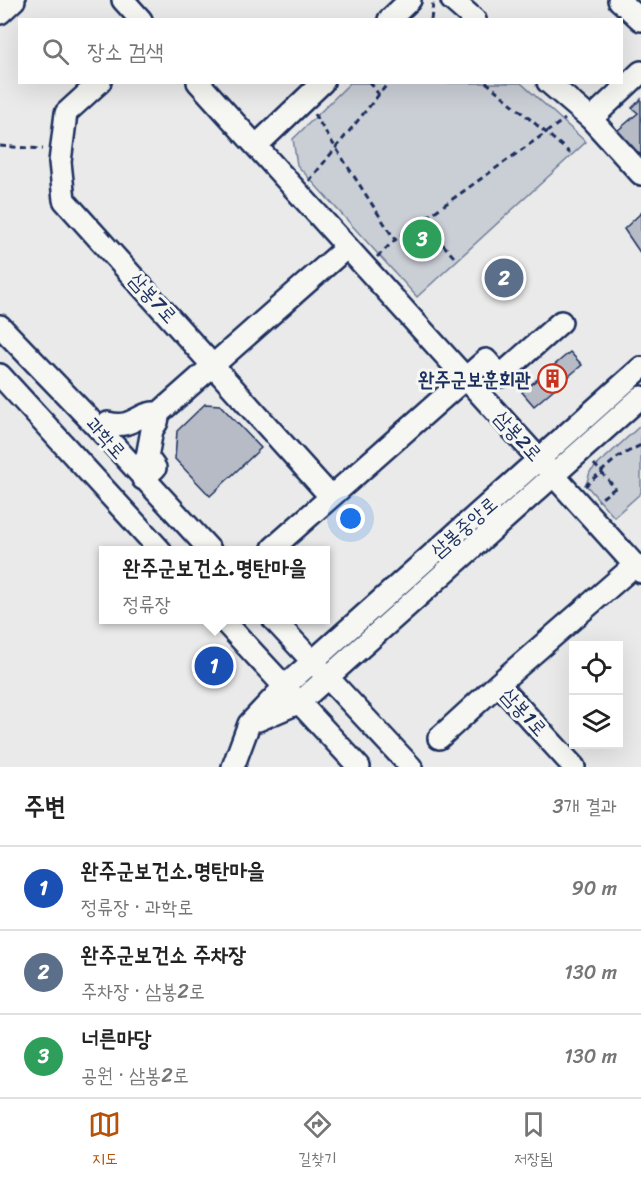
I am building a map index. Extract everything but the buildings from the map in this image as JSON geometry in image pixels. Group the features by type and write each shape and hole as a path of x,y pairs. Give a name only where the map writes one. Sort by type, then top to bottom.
{"street":[{"path":"0,12 14,0"},
{"path":"123,0 139,18"},
{"path":"392,18 410,0"},
{"path":"619,0 641,20"},
{"path":"443,2 471,18"},
{"path":"591,119 641,72"},
{"name":"삼봉7로","path":"98,84 66,113 60,162 64,200 330,496"},
{"name":"삼봉2로","path":"200,84 638,569"},
{"path":"256,146 321,84"},
{"path":"550,84 591,119 640,174"},
{"path":"143,479 154,468 147,457 152,430 158,422 159,413 346,248"},
{"path":"275,546 486,360 500,376 561,322"},
{"name":"과학로","path":"0,326 206,546"},
{"name":"삼봉중앙로","path":"285,686 641,368"},
{"name":"과학로","path":"0,375 156,546"},
{"name":"삼봉중앙로","path":"300,702 641,397"},
{"path":"99,429 108,423 119,426 151,412 159,413"},
{"name":"삼봉1로","path":"573,767 498,684 638,569"},
{"path":"227,624 359,767"},
{"path":"278,624 411,767"},
{"path":"439,738 498,684"},
{"path":"233,767 249,724 285,686"},
{"path":"249,724 300,702"}],"path":[{"path":"432,18 443,2"},
{"path":"371,84 379,95"},
{"path":"308,183 387,84"},
{"path":"488,84 570,153"},
{"path":"313,112 395,240"},
{"path":"376,258 395,240 570,115"},
{"path":"0,146 53,149"},
{"path":"422,221 454,257"},
{"path":"583,487 618,457 641,445"},
{"path":"590,460 615,488 597,503"}],"shaded area":[{"path":"349,84 522,84 586,142 417,297 297,165 293,139"},
{"path":"641,425 641,493 614,517 586,485 590,472"}],"place":[{"name":"너른마당","path":"422,239"},
{"name":"완주군보건소 주차장","path":"504,278"},
{"name":"완주군보훈회관","path":"552,379"},
{"name":"완주군보건소.명탄마을","path":"214,666"}]}
